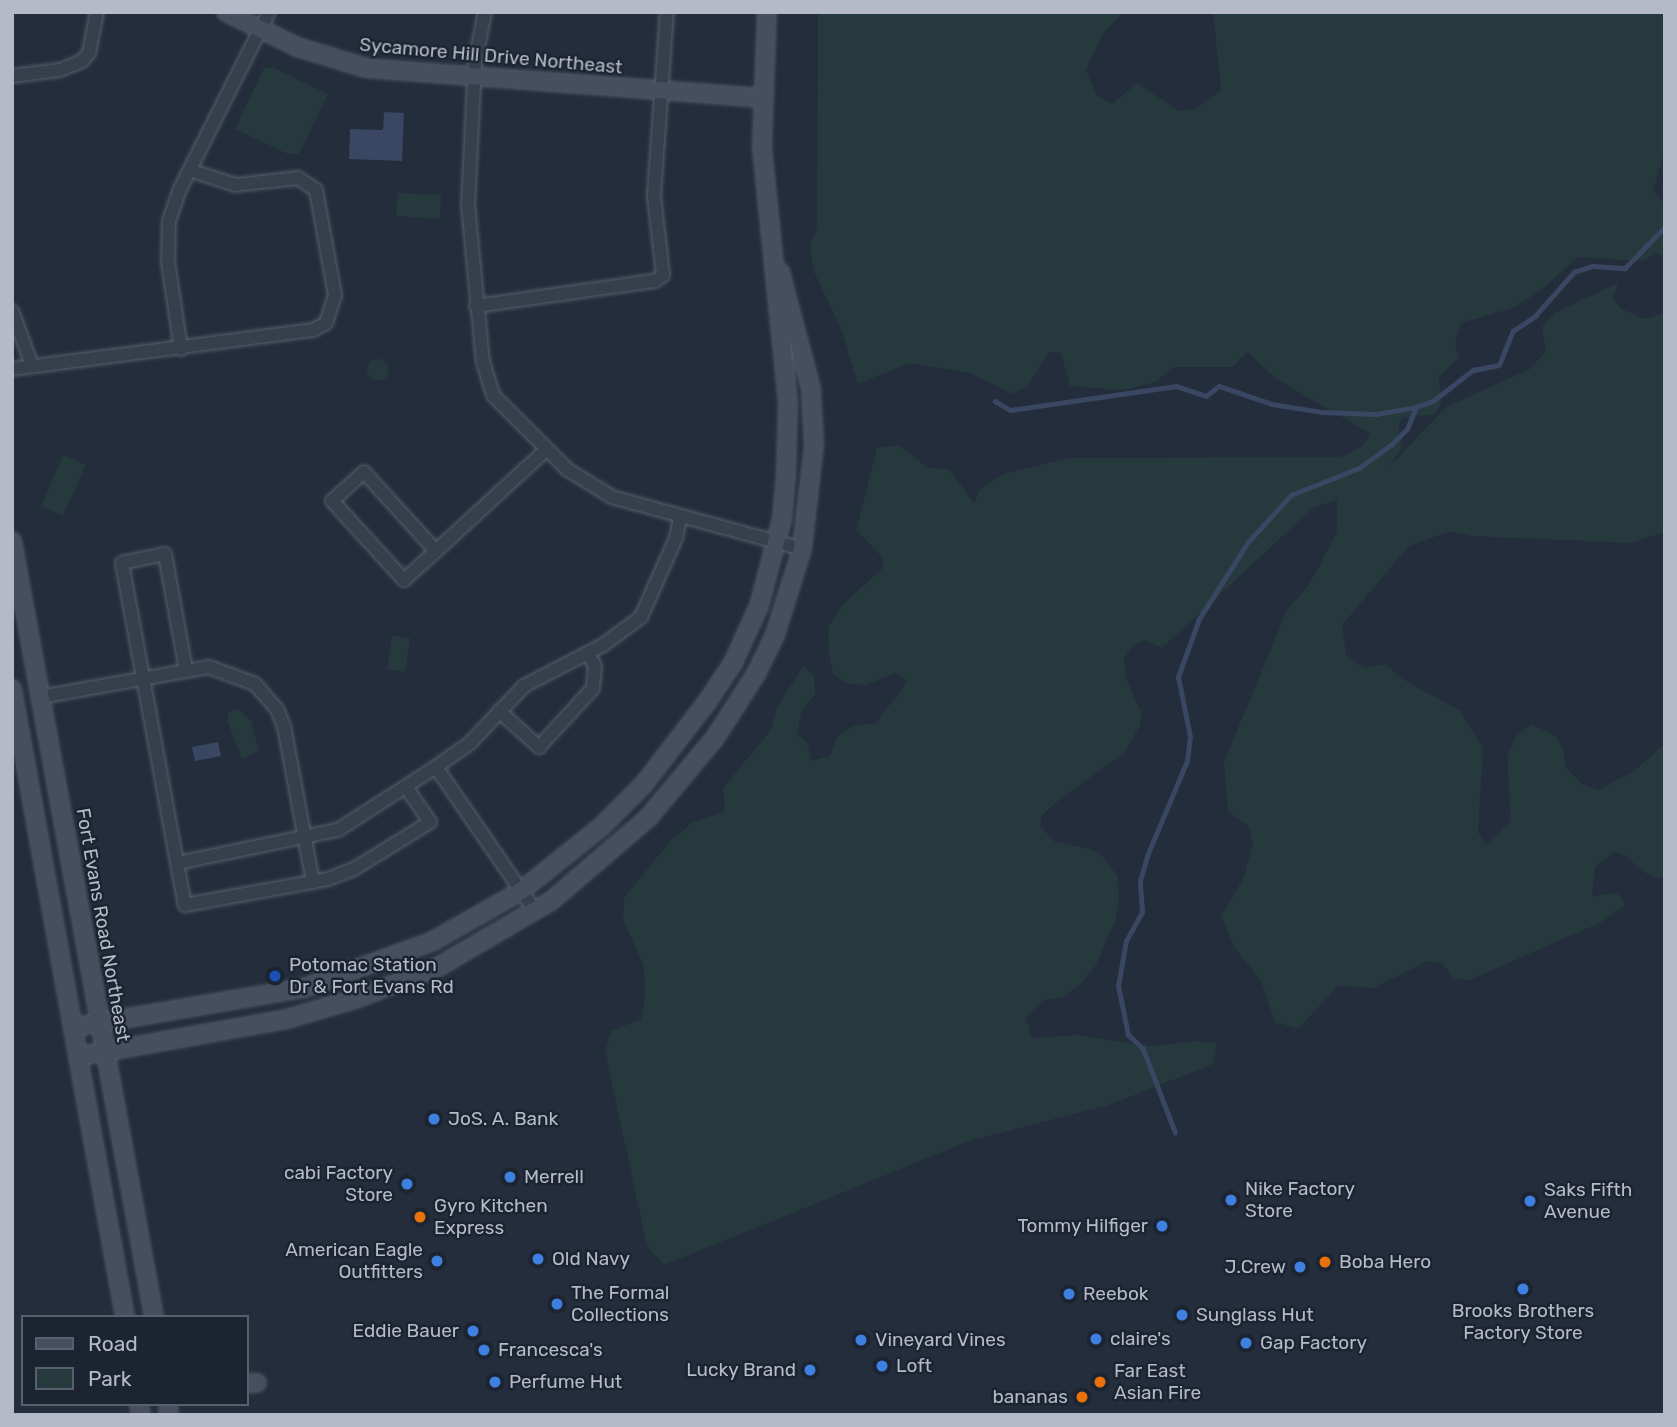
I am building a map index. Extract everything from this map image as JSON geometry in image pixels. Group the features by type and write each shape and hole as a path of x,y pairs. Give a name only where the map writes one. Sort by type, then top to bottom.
{"street":[{"path":"12,76 68,68 82,61 89,53 97,12"},
{"name":"Sycamore Hill Drive Northeast","path":"226,12 260,29 350,65 474,78 763,98"},
{"path":"181,349 167,242 174,202 269,12"},
{"path":"485,12 477,33 468,204 483,362 493,395 546,450 579,478 612,497 802,549"},
{"path":"476,306 661,279 654,196 667,12"},
{"path":"75,1027 256,999 348,974 433,942 521,891 602,826 644,785 684,734 733,663 759,606 777,542 786,474 788,403 770,236 763,98 767,12"},
{"path":"12,369 153,348 181,349 313,330 326,323 335,306 320,199 307,182 289,177 226,184 189,170"},
{"path":"80,1055 287,1019 358,998 466,954 535,911 648,818 715,738 752,681 775,635 802,549 814,446 811,388 770,236"},
{"path":"12,312 32,365"},
{"path":"436,551 364,472 332,500 404,580 436,551 546,450"},
{"path":"178,863 305,839 352,823 436,767 470,743 524,686 589,653 641,617 676,538 680,517"},
{"name":"Fort Evans Road Northeast","path":"12,541 154,1315"},
{"path":"186,670 165,554 122,563 186,905 313,882 354,869 429,822 406,787"},
{"path":"499,711 539,747 593,688 595,666 589,653"},
{"path":"40,697 209,667 240,675 255,684 277,709 313,882"},
{"path":"12,689 75,1027 125,1315"},
{"path":"436,767 535,911"}],"green space":[{"path":"818,12 1124,12 1104,32 1086,70 1096,95 1112,104 1137,83 1179,111 1197,108 1221,90 1213,12 1665,12 1665,148 1653,191 1665,204 1665,257 1655,252 1644,261 1578,257 1540,291 1513,308 1461,323 1455,343 1459,358 1439,376 1441,404 1434,414 1401,418 1398,433 1402,447 1390,466 1446,407 1530,369 1546,351 1542,327 1556,312 1618,283 1613,298 1620,308 1644,319 1665,313 1665,532 1631,543 1471,536 1451,531 1409,546 1342,625 1346,655 1364,668 1386,664 1401,678 1460,711 1483,748 1478,832 1486,845 1511,821 1507,756 1516,736 1531,724 1554,735 1563,748 1565,766 1581,783 1598,790 1634,771 1665,744 1665,876 1658,879 1642,871 1626,856 1614,852 1595,867 1592,897 1612,893 1620,895 1625,905 1602,922 1469,980 1454,979 1442,963 1428,961 1373,988 1338,986 1298,1029 1275,1022 1261,981 1234,947 1221,916 1244,877 1253,843 1249,826 1228,812 1224,762 1287,610 1309,585 1337,532 1337,500 1313,508 1162,648 1145,640 1132,646 1124,659 1126,678 1141,712 1140,725 1125,752 1058,801 1042,815 1040,826 1055,842 1091,849 1103,857 1117,875 1119,898 1116,919 1096,965 1081,983 1062,998 1044,1000 1026,1017 1031,1038 1077,1035 1149,1046 1199,1041 1217,1044 1213,1064 1109,1105 972,1140 664,1265 647,1246 605,1051 611,1031 641,1019 645,998 644,966 623,920 624,898 671,840 693,822 725,812 723,788 771,730 777,707 804,665 814,676 815,695 802,710 797,734 807,743 812,761 830,756 838,735 856,725 875,724 907,682 896,673 865,685 847,684 833,674 829,652 828,627 843,604 883,568 883,558 856,530 877,448 899,445 928,468 949,469 974,503 980,489 1003,474 1070,458 1340,457 1361,447 1371,434 1278,380 1247,352 1232,367 1173,367 1156,382 1123,390 1070,386 1061,353 1049,352 1028,386 1013,394 967,372 909,363 858,384 841,329 814,272 810,246 817,228"},
{"path":"272,67 328,94 299,154 288,154 235,129 264,68"},
{"path":"398,193 441,195 440,219 396,216"},
{"path":"378,359 386,362 389,370 386,378 378,381 370,378 367,370 370,362"},
{"path":"63,455 86,465 63,516 41,506"},
{"path":"392,636 410,638 405,672 387,669"},
{"path":"238,709 251,721 259,751 242,760 227,720 229,712"}],"water":[{"path":"384,112 404,113 402,161 349,159 350,129 383,130"},
{"path":"218,742 221,756 195,761 192,747"}],"waterway":[{"path":"995,401 1010,410 1176,386 1206,396 1219,386 1272,404 1322,412 1376,414 1416,407 1433,401 1473,370 1499,365 1513,331 1535,316 1574,272 1593,266 1625,268 1665,227"},
{"path":"1175,1133 1143,1049 1128,1035 1118,986 1126,941 1142,912 1140,881 1147,856 1187,761 1190,737 1178,677 1199,619 1248,542 1291,495 1359,468 1391,445 1407,429 1416,407"}],"place":[{"name":"Potomac Station Dr & Fort Evans Rd","path":"275,976"},
{"name":"JoS. A. Bank","path":"434,1119"},
{"name":"Merrell","path":"510,1177"},
{"name":"cabi Factory Store","path":"407,1184"},
{"name":"Nike Factory Store","path":"1231,1200"},
{"name":"Saks Fifth Avenue","path":"1530,1201"},
{"name":"Gyro Kitchen Express","path":"420,1217"},
{"name":"Tommy Hilfiger","path":"1162,1226"},
{"name":"Old Navy","path":"538,1259"},
{"name":"American Eagle Outfitters","path":"437,1261"},
{"name":"Boba Hero","path":"1325,1262"},
{"name":"J.Crew","path":"1300,1267"},
{"name":"Brooks Brothers Factory Store","path":"1523,1289"},
{"name":"Reebok","path":"1069,1294"},
{"name":"The Formal Collections","path":"557,1304"},
{"name":"Sunglass Hut","path":"1182,1315"},
{"name":"Eddie Bauer","path":"473,1331"},
{"name":"claire's","path":"1096,1339"},
{"name":"Vineyard Vines","path":"861,1340"},
{"name":"Gap Factory","path":"1246,1343"},
{"name":"Francesca's","path":"484,1350"},
{"name":"Loft","path":"882,1366"},
{"name":"Lucky Brand","path":"810,1370"},
{"name":"Perfume Hut","path":"495,1382"},
{"name":"Far East Asian Fire","path":"1100,1382"},
{"name":"bananas","path":"1082,1397"}]}
